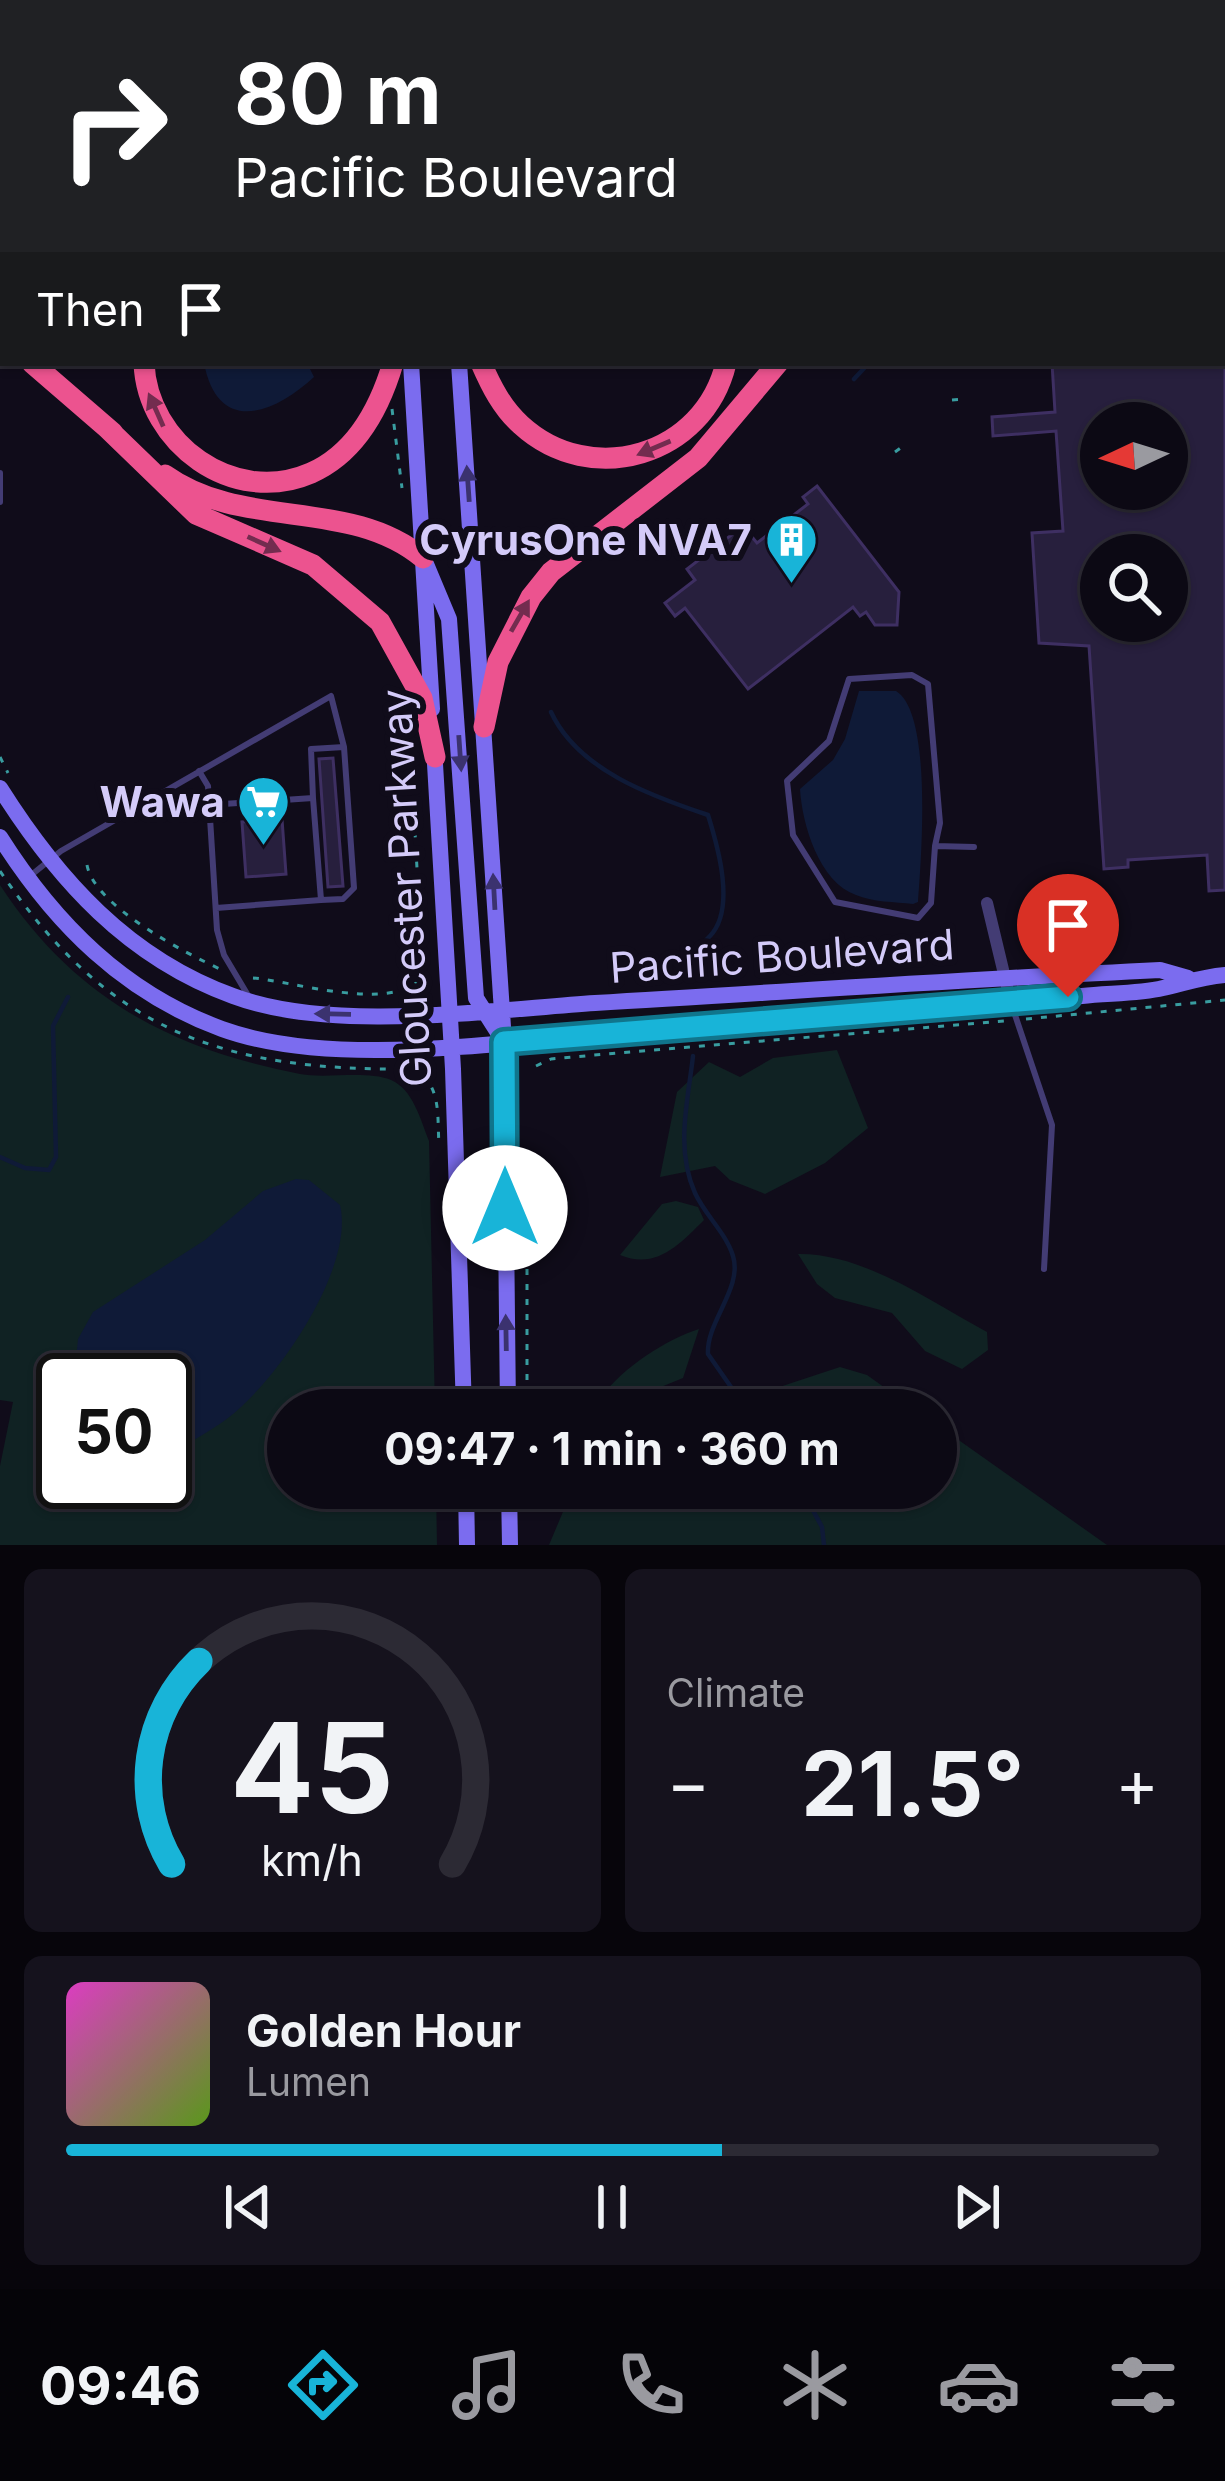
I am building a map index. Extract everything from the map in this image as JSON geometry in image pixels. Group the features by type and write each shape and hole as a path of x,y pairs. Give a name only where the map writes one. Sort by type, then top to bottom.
{"highway":[{"path":"35,366 196,514 313,565 363,604 399,649 422,698 435,757"},
{"path":"144,366 151,405 179,446 218,471 267,480 312,472 348,446 380,403 392,366"},
{"path":"482,366 501,404 531,433 562,452 608,460 655,449 694,424 711,401 725,366"},
{"path":"484,727 498,662 530,597 551,572 698,458 775,366"},
{"path":"105,426 202,496 230,506 360,526 408,545 423,558"}],"main road":[{"name":"Gloucester Parkway","path":"410,366 450,1012 464,1389"},
{"name":"Gloucester Parkway","path":"459,366 504,1042 508,1389"},
{"path":"423,558 449,619 480,1010 504,1042"},
{"name":"Pacific Boulevard","path":"0,788 48,860 92,909 141,949 184,975 253,1002 327,1015 450,1012 1160,970 1189,978"},
{"name":"Pacific Boulevard","path":"0,837 27,878 100,961 149,993 224,1030 281,1042 451,1045 1013,1011 1225,975"},
{"path":"466,1509 467,1545"},
{"path":"509,1509 510,1545"}],"street":[{"path":"987,903 1013,1011"}],"lane":[{"path":"0,473 0,502"},
{"path":"912,675 928,684 940,823 935,846 931,903 918,917 905,918 835,902 793,835 787,781 829,740 849,679 912,675"},
{"path":"27,878 48,860 331,696 344,747 354,888 344,899 216,908"},
{"path":"321,900 310,749 344,747"},
{"path":"199,771 209,805 224,955 253,1002"},
{"path":"209,805 314,798"},
{"path":"935,846 974,847"},
{"path":"1013,1011 1052,1125 1044,1269"}],"path":[{"path":"952,400 965,399"},
{"path":"394,410 403,491"},
{"path":"895,452 906,444"},
{"path":"253,978 333,992 404,991 420,986 424,969 408,715"},
{"path":"86,868 131,916 230,974"},
{"path":"536,1066 551,1059 1013,1011 1225,1000"},
{"path":"526,1389 527,1257"}],"shaded area":[{"path":"0,885 60,959 93,988 168,1033 209,1050 300,1074 381,1077 399,1084 411,1098 429,1141 435,1389 267,1389 267,1509 436,1509 437,1545 0,1545 0,1466 13,1402 0,1400"},
{"path":"837,1050 868,1128 825,1163 765,1194 730,1180 715,1166 660,1177 677,1092 709,1062 740,1077 773,1058"},
{"path":"676,1201 698,1207 704,1220 666,1253 645,1259 620,1255 662,1204"},
{"path":"798,1254 848,1262 896,1281 987,1332 988,1350 962,1369 925,1351 892,1313 835,1298 817,1284"},
{"path":"699,1329 683,1378 656,1389 609,1389 633,1365"},
{"path":"840,1367 867,1375 887,1389 773,1389"},
{"path":"957,1439 1107,1545 549,1545 564,1509 957,1509"}],"water":[{"path":"205,366 308,366 314,377 282,401 249,411 221,401"},
{"path":"859,691 896,691 908,705 915,727 922,823 918,902 913,904 869,899 843,888 823,865 804,819 800,789 833,760 845,739"},
{"path":"296,1179 309,1180 340,1205 342,1231 336,1260 308,1321 268,1378 247,1401 192,1440 192,1353 77,1353 78,1339 93,1312 205,1240 263,1191"}],"building":[{"path":"1052,366 1225,366 1225,890 1209,891 1207,855 1128,860 1128,867 1104,869 1089,646 1039,643 1032,533 1063,531 1056,431 993,436 992,417 1055,412"},
{"name":"CyrusOne NVA7","path":"817,486 899,592 897,625 875,625 866,612 860,616 853,607 748,689 685,608 675,616 665,603 695,580 687,569 743,526 757,543 808,504 803,497"},
{"path":"333,758 343,886 328,887 319,759"},
{"name":"Wawa","path":"282,819 286,874 246,877 242,822"}],"waterway":[{"path":"854,379 866,366"},
{"path":"551,712 563,732 598,765 640,789 708,815 722,877 722,910 718,924 689,957 682,974"},
{"path":"0,1157 25,1168 49,1170 56,1157 53,1026 68,997"},
{"path":"693,1056 685,1124 689,1176 726,1240 735,1268 708,1354 732,1389"},
{"path":"812,1509 822,1527 824,1545"}],"place":[{"name":"CyrusOne NVA7","path":"791,586"},
{"name":"Wawa","path":"264,848"}],"route":[{"path":"505,1208 504,1042 1068,997"}]}
